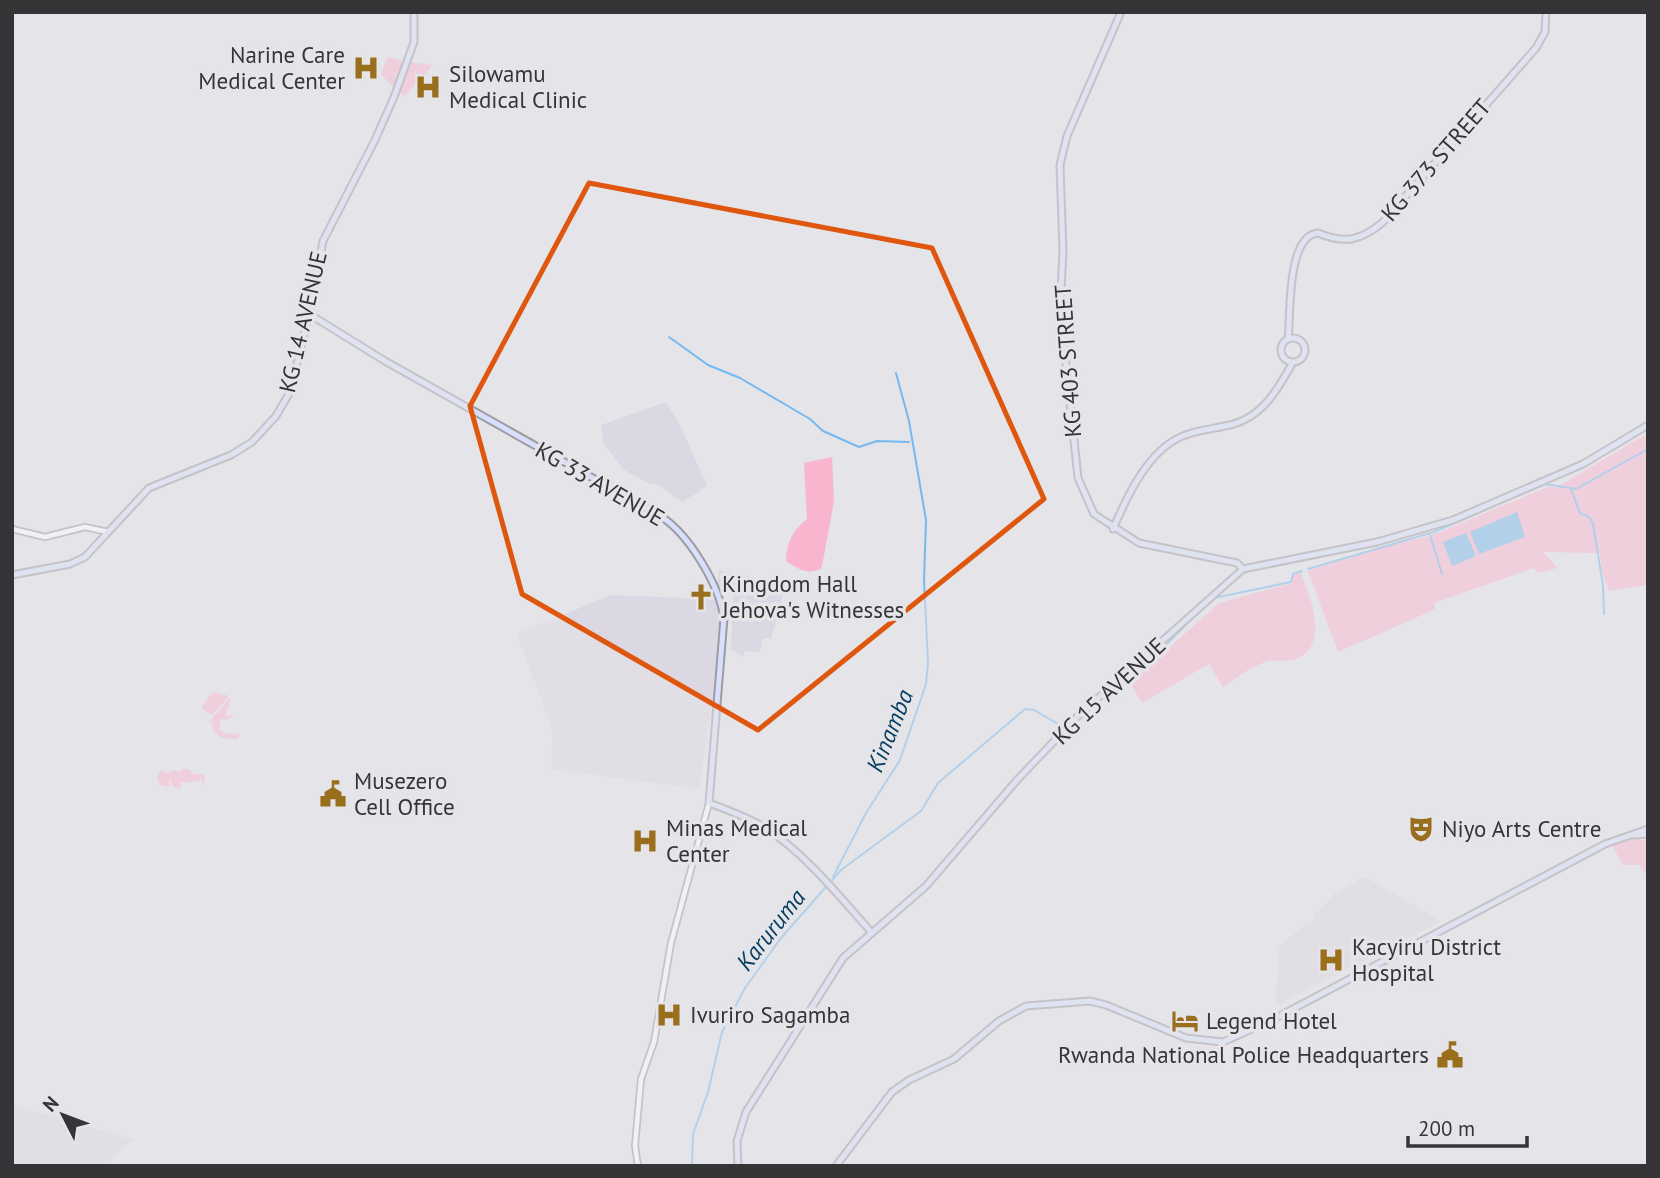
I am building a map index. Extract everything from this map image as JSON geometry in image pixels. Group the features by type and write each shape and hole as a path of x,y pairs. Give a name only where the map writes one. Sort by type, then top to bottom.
{"main road":[{"name":"KG 14 AVENUE","path":"12,575 78,561 94,550 149,488 231,455 263,432 290,392 323,241 394,97 414,42 414,12"},
{"name":"KG 403 STREET","path":"1121,12 1067,136 1060,165 1063,252 1060,308 1072,397 1076,472 1091,511 1113,529 1146,546 1237,564 1243,569"},
{"name":"KG 373 STREET","path":"1292,339 1289,331 1295,260 1313,233 1347,241 1370,233 1542,39 1547,22 1545,12"},
{"name":"KG 33 AVENUE","path":"309,314 409,375 662,517 685,538 716,588 724,618 709,803"},
{"path":"1113,529 1142,475 1164,448 1188,433 1246,420 1270,399 1288,372 1290,361 1281,348 1292,339 1303,343 1305,352 1300,360 1290,361"},
{"path":"1243,569 1368,544 1459,517 1583,464 1648,425"},
{"name":"KG 15 AVENUE","path":"738,1166 737,1142 746,1112 835,968 926,886 1018,779 1078,716 1243,569"},
{"path":"709,803 750,820 783,841 814,869 872,933"},
{"path":"836,1166 892,1092 965,1052 1015,1011 1040,1004 1090,1001 1186,1038 1223,1042 1272,1020 1624,836 1647,833"}],"street":[{"path":"12,528 45,537 85,527 109,532"},
{"path":"638,1166 635,1146 641,1079 654,1042 671,943 709,803"}],"highlighted area":[{"path":"589,183 932,248 1044,499 758,730 522,594 470,406"}],"shaded area":[{"path":"388,57 407,62 395,89 381,74"},
{"path":"409,62 433,65 404,97 398,91"},
{"path":"666,402 681,427 707,486 683,502 656,484 650,484 624,470 604,444 601,425"},
{"path":"1648,433 1648,585 1609,591 1602,572 1600,553 1543,552 1557,568 1538,573 1534,568 1434,603 1435,609 1338,652 1308,571 1386,546 1430,536 1548,487 1556,488"},
{"path":"832,457 834,501 821,569 803,570 786,561 791,537 807,519 804,463"},
{"path":"719,570 786,585 771,639 763,638 760,652 745,651 743,657 731,649 733,592 717,587"},
{"path":"1301,573 1315,621 1312,645 1305,654 1293,660 1260,664 1223,687 1209,664 1142,703 1130,683 1219,603 1292,583 1293,576"},
{"path":"611,595 729,600 699,789 551,769 553,732 517,634"},
{"path":"213,692 229,696 212,715 201,708"},
{"path":"231,697 225,716 235,714 225,720 221,718 219,729 224,733 240,734 238,739 222,738 212,729 213,721 208,723"},
{"path":"183,769 190,770 192,774 204,774 205,786 201,778 198,782 181,782 180,789 173,786 170,779 169,787 160,785 157,777 161,770 165,773 169,771 170,774 173,770 180,772"},
{"path":"1630,838 1648,841 1648,877 1639,865 1623,865 1612,845"},
{"path":"1365,877 1441,921 1276,1006 1278,949 1307,922 1311,923 1316,913 1335,893"},
{"path":"12,1105 134,1140 121,1148 107,1166 12,1166"}],"water":[{"path":"1517,512 1525,537 1479,554 1470,532"},
{"path":"1466,533 1476,556 1452,566 1443,542"}],"waterway":[{"path":"669,337 708,365 740,378 810,419 823,431 859,447 877,441 909,442"},
{"name":"Kinamba","path":"833,877 866,813 900,760 926,684 926,520 909,421 896,373"},
{"path":"1308,569 1434,532 1545,484 1576,489 1648,449"},
{"path":"1571,489 1580,513 1589,517 1593,524 1603,585 1604,614"},
{"path":"1430,535 1442,574"},
{"path":"1214,598 1291,582 1293,574 1302,571"},
{"path":"1117,684 1164,647 1199,611"},
{"name":"Karuruma","path":"692,1166 693,1134 708,1092 722,1032 745,988 781,938 841,870 921,811 938,783 1025,709 1034,710 1060,725"}],"place":[{"name":"Narine Care Medical Center","path":"366,68"},
{"name":"Silowamu Medical Clinic","path":"428,87"},
{"name":"Kingdom Hall Jehova's Witnesses","path":"701,597"},
{"name":"Musezero Cell Office","path":"333,794"},
{"name":"Niyo Arts Centre","path":"1421,829"},
{"name":"Minas Medical Center","path":"645,841"},
{"name":"Kacyiru District Hospital","path":"1331,960"},
{"name":"Ivuriro Sagamba","path":"669,1015"},
{"name":"Legend Hotel","path":"1185,1021"},
{"name":"Rwanda National Police Headquarters","path":"1450,1055"}]}
